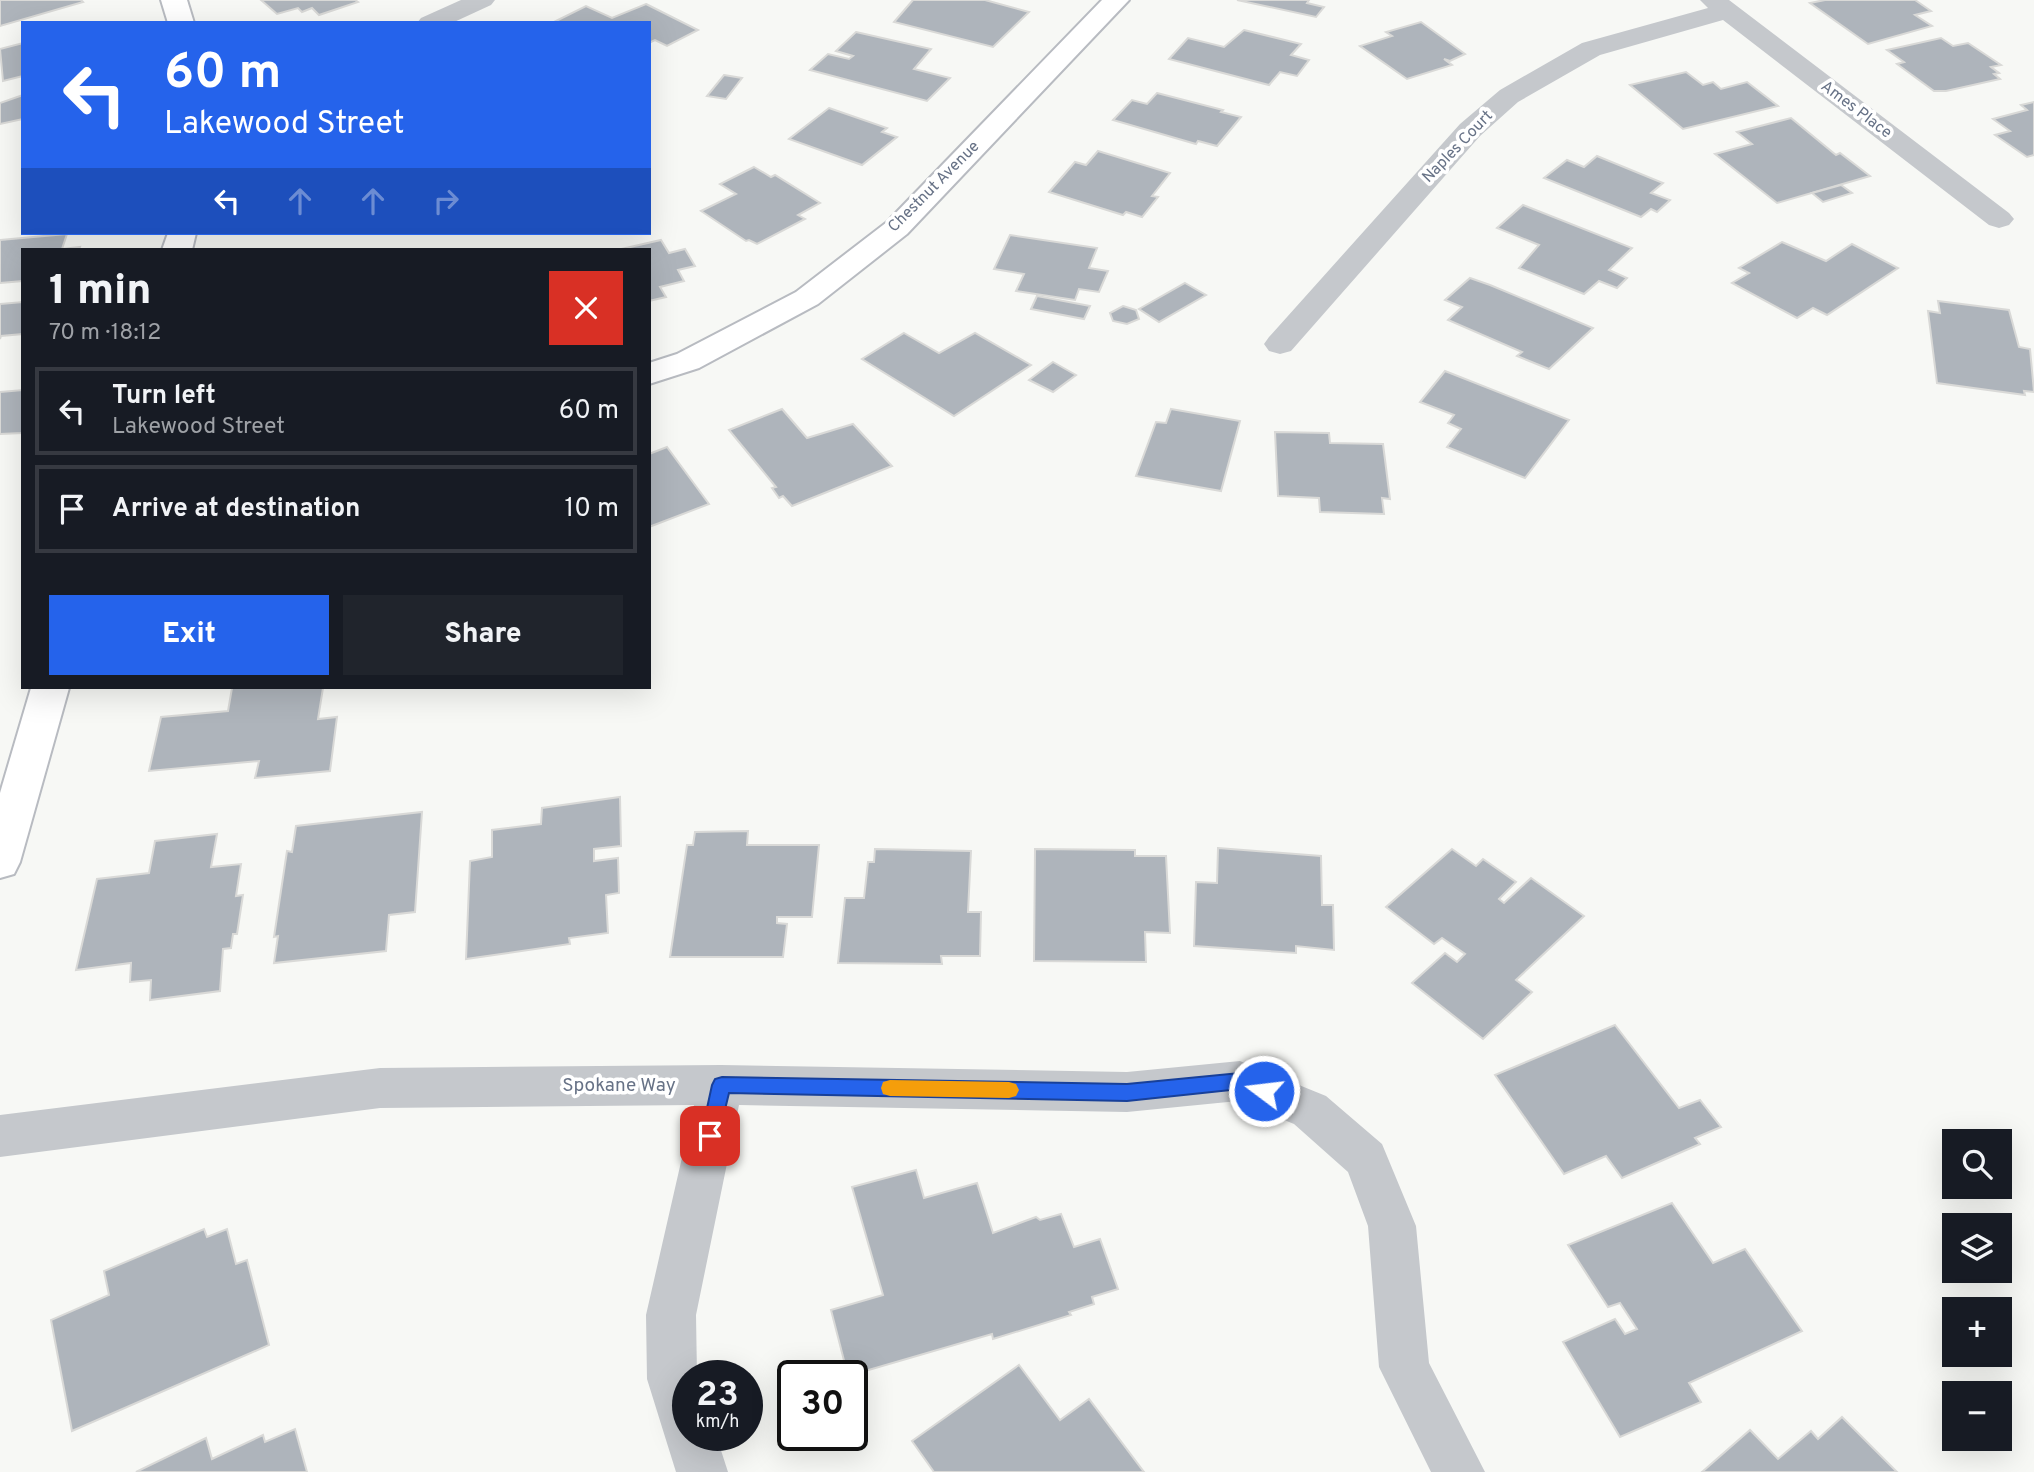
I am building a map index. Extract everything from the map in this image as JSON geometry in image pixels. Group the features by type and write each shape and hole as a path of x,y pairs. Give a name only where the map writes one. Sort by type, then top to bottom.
{"street":[{"path":"174,0 180,21"},
{"path":"435,21 482,0"},
{"name":"Chestnut Avenue","path":"651,373 688,361 807,298 897,228 1116,0"},
{"name":"Ames Place","path":"1720,6 1999,219"},
{"name":"Naples Court","path":"1280,344 1470,130 1509,96 1591,49 1720,6"},
{"path":"0,862 50,689"},
{"name":"Spokane Way","path":"0,1136 380,1088 722,1085 1127,1092 1240,1081 1310,1110 1366,1159 1392,1226 1404,1367 1459,1472"},
{"path":"672,1379 671,1315 722,1085"},
{"path":"695,1451 702,1472"}],"building":[{"path":"0,0 81,0 83,2 0,26"},
{"path":"261,0 358,2 319,15 312,8 302,12 298,8 277,14"},
{"path":"913,0 985,0 1029,12 993,47 894,22"},
{"path":"1237,0 1309,0 1307,3 1324,7 1316,17"},
{"path":"1825,0 1915,0 1931,11 1915,15 1932,26 1868,44 1810,3"},
{"path":"646,4 698,30 667,46 655,40 651,42 651,21 556,21 586,6 612,18"},
{"path":"1421,22 1465,54 1450,61 1444,59 1452,65 1407,79 1360,46 1392,36 1386,32"},
{"path":"1244,30 1301,44 1291,55 1309,60 1297,76 1280,72 1269,85 1169,59 1188,38 1224,47"},
{"path":"856,32 931,49 914,69 950,78 927,101 810,70 828,54 849,59 853,56 836,51"},
{"path":"1941,38 1953,46 1968,43 2001,65 1991,67 1999,73 1994,74 2000,79 1946,91 1934,91 1897,64 1904,62 1887,50"},
{"path":"21,44 21,76 3,81 0,49"},
{"path":"1686,72 1703,85 1713,82 1721,89 1747,82 1778,106 1683,129 1630,85"},
{"path":"724,75 742,78 726,99 707,96"},
{"path":"1157,93 1241,117 1217,146 1198,141 1196,144 1113,120 1132,100 1147,104"},
{"path":"21,96 21,119 0,124 0,103"},
{"path":"2034,102 2034,155 2027,157 1995,135 2010,131 1993,119 2027,110 2021,105"},
{"path":"829,108 887,128 882,132 897,137 862,165 789,139"},
{"path":"1791,118 1836,155 1840,153 1870,176 1777,203 1715,154 1752,144 1737,132"},
{"path":"1098,151 1170,173 1152,196 1158,197 1142,217 1126,212 1123,215 1049,192 1075,162 1086,165"},
{"path":"1597,156 1663,183 1651,193 1670,200 1657,212 1651,209 1641,217 1544,178 1567,160 1584,167"},
{"path":"754,167 771,177 775,175 820,203 798,215 805,219 757,244 746,241 701,211 736,194 720,184"},
{"path":"1841,185 1852,193 1823,202 1812,193"},
{"path":"1523,205 1632,248 1609,270 1627,278 1617,288 1599,281 1584,294 1519,268 1539,245 1497,228"},
{"path":"67,235 62,248 21,248 21,281 0,283 0,240"},
{"path":"1010,235 1097,248 1089,268 1108,271 1099,292 1079,289 1075,300 1016,291 1024,274 994,269"},
{"path":"661,240 669,253 685,249 695,266 678,270 684,281 660,287 666,297 651,301 651,248 626,248"},
{"path":"1782,242 1826,261 1852,244 1898,268 1827,315 1813,308 1797,318 1732,283 1749,273 1739,268"},
{"path":"1470,278 1593,328 1549,369 1517,356 1522,352 1448,320 1462,307 1445,300"},
{"path":"1185,283 1206,295 1159,322 1139,309"},
{"path":"1037,296 1090,306 1084,319 1031,309"},
{"path":"1938,301 2009,310 2019,347 2030,349 2034,392 2024,391 2025,395 1937,383 1928,311 1940,313"},
{"path":"21,302 21,334 1,336 0,339 0,304"},
{"path":"1123,306 1136,310 1139,319 1127,324 1113,321 1110,313"},
{"path":"904,333 939,353 975,333 1031,365 954,416 862,359"},
{"path":"1053,362 1076,375 1053,392 1029,380"},
{"path":"1445,371 1569,420 1525,478 1447,447 1461,429 1448,423 1454,415 1420,402"},
{"path":"21,390 21,433 0,434 0,392"},
{"path":"782,409 807,438 853,424 892,466 792,506 783,496 779,498 772,488 776,487 729,430"},
{"path":"1171,409 1240,421 1221,491 1136,476 1156,422 1166,423"},
{"path":"1275,432 1329,433 1330,443 1383,444 1390,499 1382,498 1384,514 1320,512 1319,498 1278,496"},
{"path":"667,447 709,504 651,526 651,453"},
{"path":"232,689 323,689 318,719 337,717 330,771 255,778 259,761 149,771 161,717 228,711"},
{"path":"620,797 621,846 594,849 594,861 618,858 619,893 606,895 608,933 569,938 570,944 466,959 470,861 492,857 492,830 541,824 542,808"},
{"path":"422,812 415,912 389,915 386,951 274,963 278,936 274,937 287,851 292,852 296,826"},
{"path":"748,831 747,845 819,845 812,917 777,917 777,923 787,924 783,957 670,957 687,845 693,845 695,832"},
{"path":"217,834 211,867 241,864 236,896 243,895 237,934 233,934 231,948 223,949 220,991 150,1000 151,980 130,982 131,963 76,970 97,879 149,873 155,841"},
{"path":"1218,848 1321,856 1322,905 1333,905 1334,950 1296,946 1296,953 1194,946 1196,882 1217,883"},
{"path":"875,849 971,851 968,912 981,912 980,956 941,956 942,964 838,963 845,898 864,898 868,862 874,862"},
{"path":"1035,849 1135,850 1135,856 1166,856 1170,933 1145,932 1146,962 1034,961"},
{"path":"1452,849 1476,866 1483,859 1516,882 1499,899 1504,903 1531,878 1584,916 1516,980 1532,992 1483,1039 1412,983 1445,953 1457,962 1465,954 1442,938 1434,944 1386,907"},
{"path":"1615,1025 1679,1108 1700,1100 1721,1127 1695,1138 1700,1144 1622,1178 1606,1156 1564,1174 1495,1075"},
{"path":"916,1170 924,1198 977,1183 993,1233 1036,1217 1040,1220 1061,1214 1074,1247 1100,1239 1118,1289 1092,1297 1094,1304 1069,1312 1071,1315 993,1339 992,1334 868,1370 868,1360 844,1360 831,1310 883,1295 852,1187"},
{"path":"1672,1203 1713,1263 1745,1249 1802,1331 1689,1383 1701,1402 1620,1437 1563,1342 1615,1319 1625,1334 1637,1329 1620,1303 1608,1307 1568,1245"},
{"path":"204,1229 207,1237 227,1229 236,1264 247,1260 269,1345 72,1431 51,1320 109,1295 104,1271"},
{"path":"1019,1365 1060,1420 1089,1399 1144,1472 934,1472 912,1441"},
{"path":"1842,1417 1897,1472 1702,1472 1750,1430 1778,1459 1811,1431 1818,1439"},
{"path":"295,1429 307,1472 136,1472 206,1438 212,1459 263,1435 265,1442"}],"slow traffic":[{"path":"890,1088 1009,1090"}],"route":[{"path":"710,1136 722,1085 1127,1092 1240,1081 1264,1091"}]}
